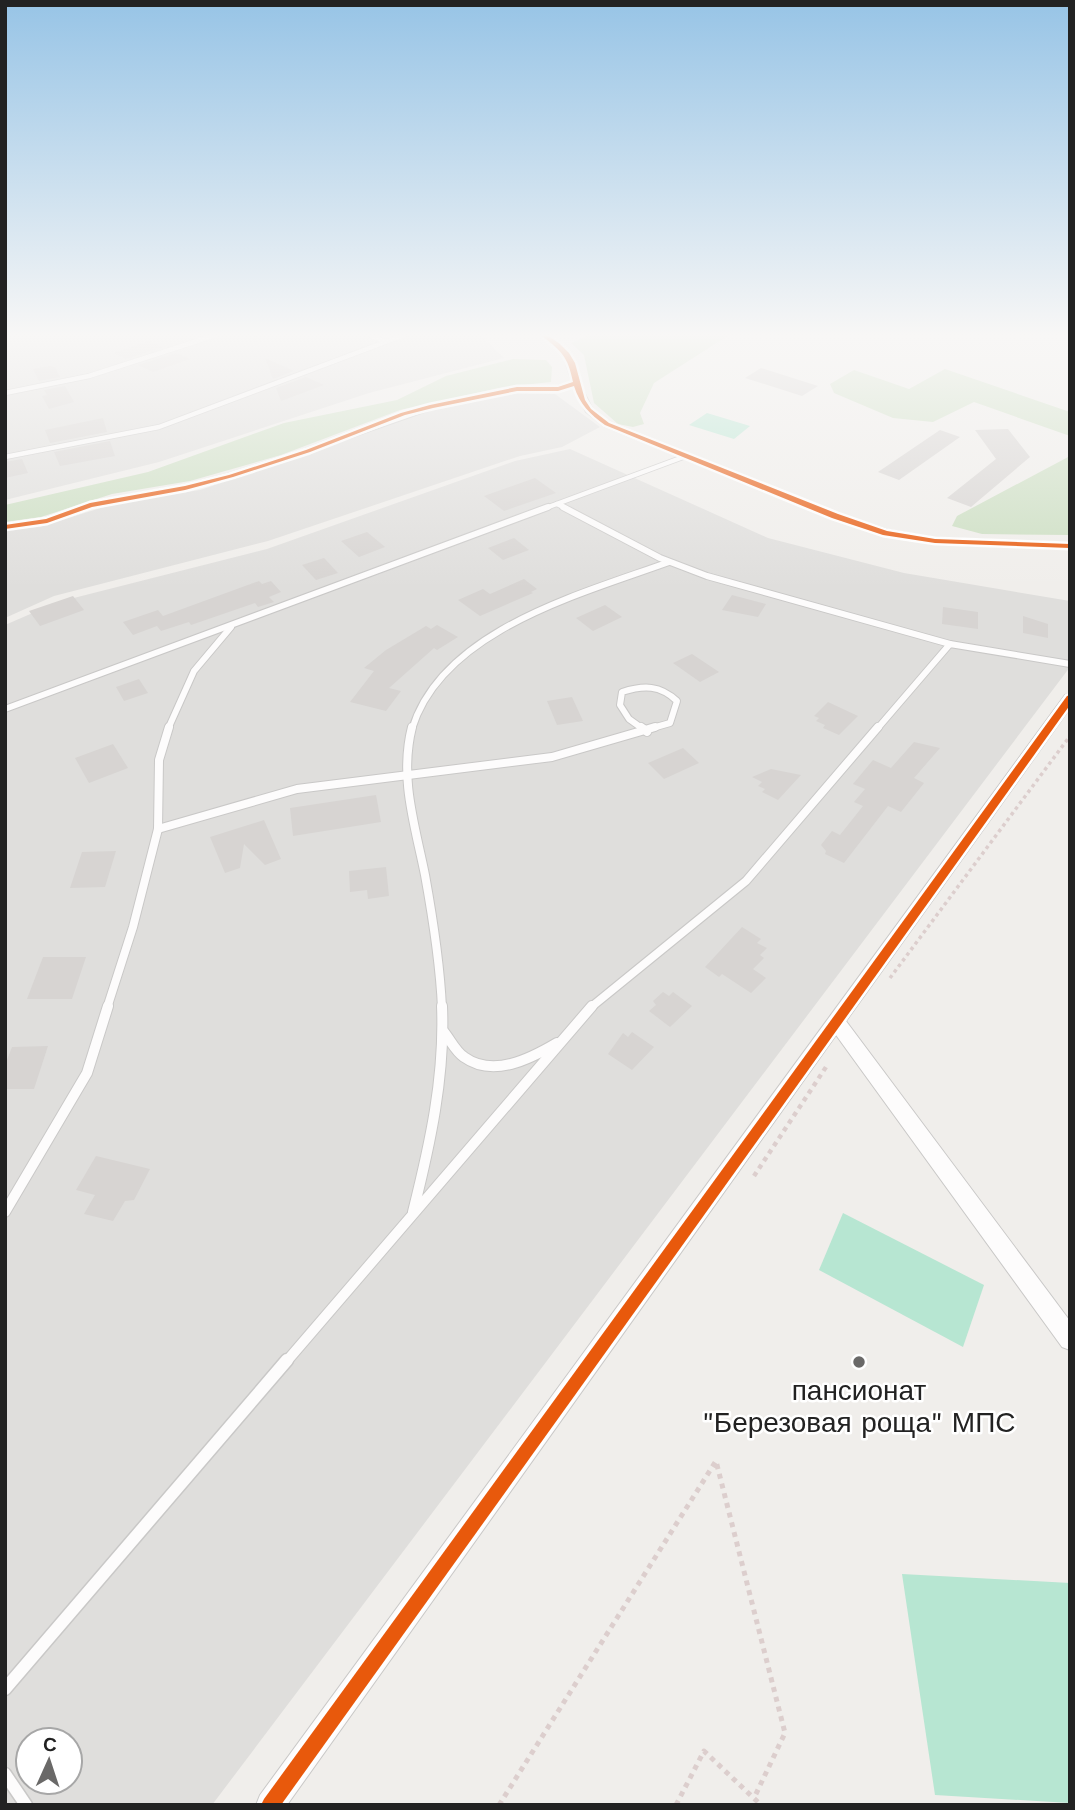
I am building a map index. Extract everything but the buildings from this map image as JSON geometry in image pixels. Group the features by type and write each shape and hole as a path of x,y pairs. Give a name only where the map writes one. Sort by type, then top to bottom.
{"street":[{"path":"5,527 47,521 90,505 185,488 231,476 308,451 389,419"},
{"path":"601,419 835,516 887,533 935,541 1070,546"},
{"path":"270,1805 841,1029 1070,698"},
{"path":"841,1029 1070,1339"}],"lane":[{"path":"5,457 159,426 177,419"},
{"path":"5,709 687,456"},
{"path":"557,504 669,562 707,576 950,644 1070,664"},
{"path":"412,1216 435,1125 443,1031 432,913 405,760 415,714 436,680 475,647 551,605 669,562"},
{"path":"5,1212 87,1073 133,928 158,829 159,760 172,716 194,671 233,625"},
{"path":"5,1689 590,1008 746,881 950,644"},
{"path":"158,829 297,789 552,757 647,732 670,723 677,701 666,690 644,685 622,692 620,705 629,719 647,732"},
{"path":"443,1031 464,1057 492,1066 526,1062 563,1040"},
{"path":"5,1774 26,1805"}],"path":[{"path":"888,981 1070,736"},
{"path":"754,1176 841,1029"},
{"path":"499,1805 716,1461 785,1732 754,1798"},
{"path":"676,1805 704,1751 761,1805"}],"shaded area":[{"path":"5,419 288,419 159,462 5,500"},
{"path":"399,419 590,419 600,427 562,447 520,456 268,541 54,596 5,618 5,530 39,527 117,503 200,490"},
{"path":"570,449 768,538 904,573 1070,601 1070,667 212,1805 5,1805 5,625 58,602 267,549 515,461"}],"green space":[{"path":"301,419 375,419 281,455 190,481 112,494 41,517 5,522 5,505 148,472 284,423"},
{"path":"613,419 642,419 644,424 633,427 618,424"},
{"path":"697,419 728,419 750,426 734,439 689,425"},
{"path":"908,419 938,419 933,422"},
{"path":"1023,419 1070,419 1070,436"},
{"path":"1070,456 1070,535 982,534 952,526 957,516"},
{"path":"843,1213 984,1285 963,1347 819,1270"},
{"path":"902,1574 1070,1583 1070,1803 935,1795"}],"cycle path":[{"path":"5,527 47,521 90,505 185,488 231,476 308,451 389,419"},
{"path":"601,419 835,516 886,533 935,541 1070,546"},
{"path":"270,1805 1070,698"}],"place":[{"name":"пансионат \"Березовая роща\" МПС","path":"859,1362"}]}
